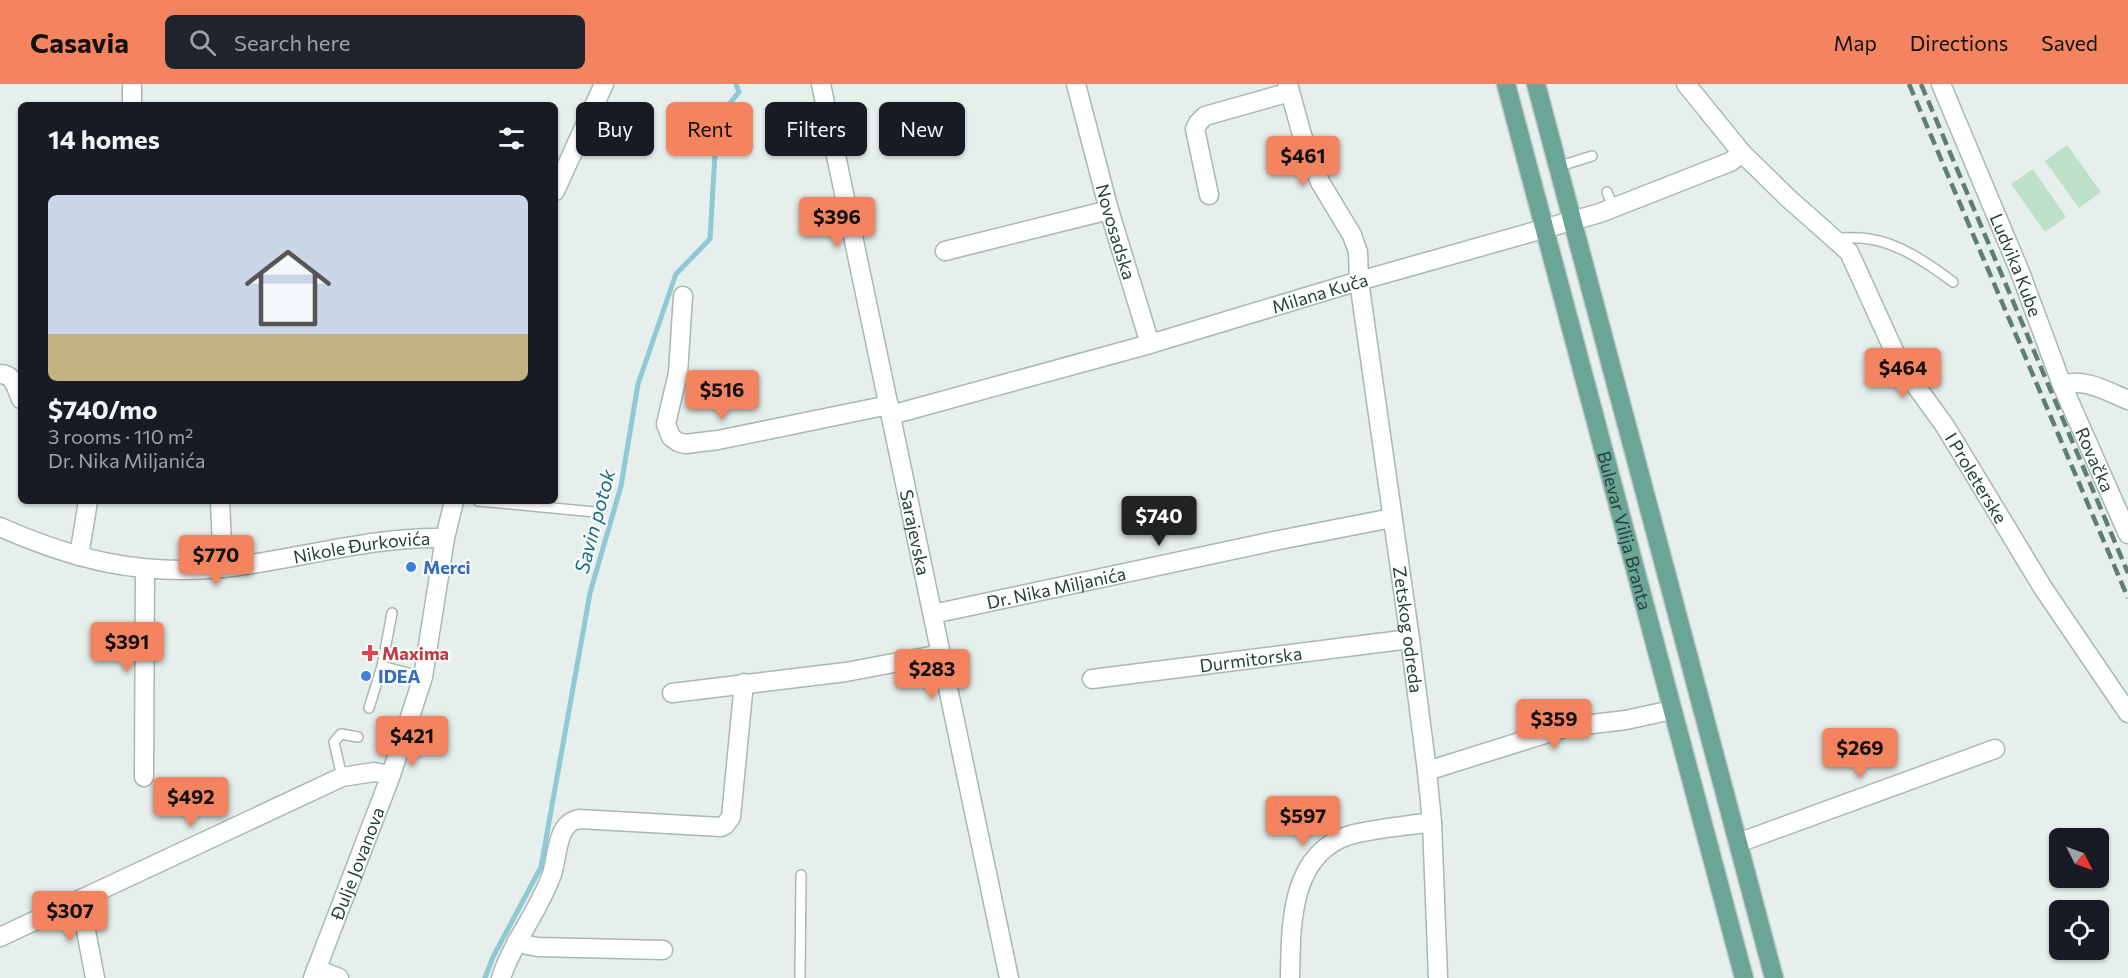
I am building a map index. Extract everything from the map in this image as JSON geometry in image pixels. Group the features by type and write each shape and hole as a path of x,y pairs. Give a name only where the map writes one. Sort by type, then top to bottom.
{"main road":[{"name":"Bulevar Vilija Branta","path":"1506,84 1744,978"},
{"name":"Bulevar Vilija Branta","path":"1536,84 1774,978"}],"street":[{"path":"132,84 132,102"},
{"path":"558,184 604,84"},
{"name":"Sarajevska","path":"821,84 1009,978"},
{"name":"Novosadska","path":"1076,84 1109,210 1150,344"},
{"name":"I Proleterske","path":"1686,84 1742,153 1788,198 1835,238 1853,258 1900,364 1945,426 2043,588 2128,713"},
{"name":"Ludvika Kube","path":"1941,84 2020,272 2062,386"},
{"path":"1209,195 1196,136 1198,123 1205,116 1289,88"},
{"name":"Zetskog odreda","path":"1289,88 1302,135 1320,182 1353,235 1358,252 1359,281 1427,771 1432,822 1438,978"},
{"name":"Milana Kuča","path":"683,296 678,373 666,424 671,437 685,444 890,410 1150,344 1359,281 1572,221 1610,200 1730,162 1742,153"},
{"path":"945,251 1109,210"},
{"path":"0,374 6,374 12,378 18,392"},
{"path":"2062,386 2071,383 2085,384 2128,400"},
{"name":"Rovačka","path":"2062,386 2128,534"},
{"path":"79,556 88,504"},
{"path":"220,504 223,568"},
{"name":"Đulje Jovanova","path":"315,974 391,775 423,677 445,538 453,504"},
{"name":"Dr. Nika Miljanića","path":"933,614 1392,518"},
{"name":"Nikole Đurkovića","path":"0,527 79,556 124,567 169,571 223,568 404,539 445,538"},
{"path":"144,777 145,569"},
{"name":"Durmitorska","path":"1092,679 1410,639"},
{"path":"672,693 846,672 941,654"},
{"path":"501,978 508,957 551,877 562,831 573,820 721,827 729,822 744,683"},
{"path":"1427,771 1567,727 1626,720 1672,710"},
{"path":"1738,843 1995,749"},
{"path":"0,937 342,777 374,772 391,775"},
{"path":"1290,978 1292,916 1297,894 1306,872 1321,854 1335,843 1350,836 1432,822"},
{"path":"80,899 95,978"},
{"path":"517,941 538,947 663,950"},
{"path":"315,974 339,978"}],"lane":[{"path":"1557,166 1592,156"},
{"path":"1835,238 1868,238 1881,242 1926,263 1953,282"},
{"path":"510,504 595,512"},
{"path":"369,708 382,666 392,614"},
{"path":"382,666 423,677"},
{"path":"342,777 334,742 341,734 358,737"},
{"path":"800,978 801,875"}],"green space":[{"path":"2067,145 2101,192 2079,208 2045,161"},
{"path":"2033,169 2066,217 2045,232 2011,184"}],"waterway":[{"name":"Savin potok","path":"485,978 493,957 541,867 590,593 621,486 638,384 676,274 710,239 717,119 739,92 736,84"}],"railway":[{"path":"1909,84 2128,598"},
{"path":"1921,84 2128,573"}],"place":[{"name":"Merci","path":"411,567"},
{"name":"Maxima","path":"370,653"},
{"name":"IDEA","path":"366,676"}]}
